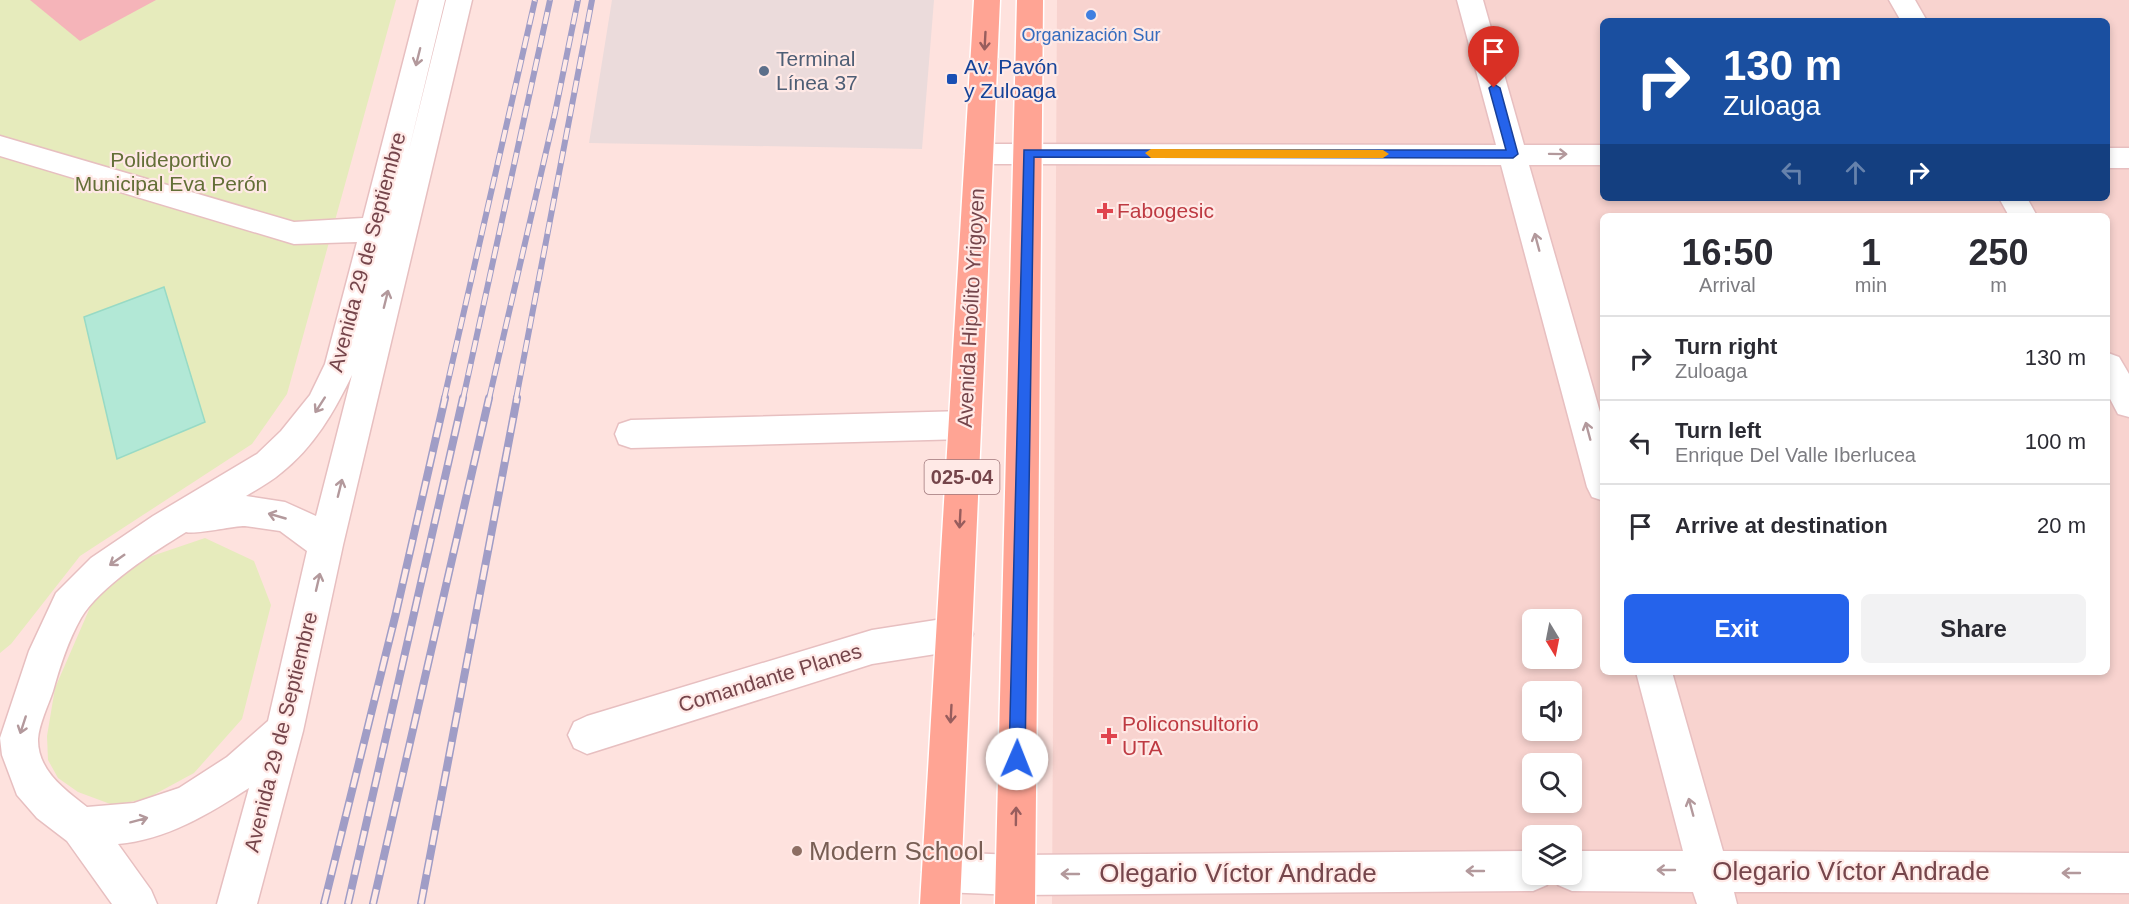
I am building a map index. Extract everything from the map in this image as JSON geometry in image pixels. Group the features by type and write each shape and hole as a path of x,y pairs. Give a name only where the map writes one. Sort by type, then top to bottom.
{"main road":[{"name":"Avenida Hipólito Yrigoyen","path":"941,888 987,0"},
{"name":"025-04","path":"1015,889 1030,0"}],"street":[{"name":"Avenida 29 de Septiembre","path":"137,904 81,827 51,804 31,781 21,755 19,738 47,651 69,605 104,569 165,526 268,464 293,441 322,405 341,364 432,0"},
{"name":"Avenida 29 de Septiembre","path":"237,904 284,731 326,545 459,0"},
{"path":"1470,0 1600,472"},
{"path":"1902,0 1912,18"},
{"path":"0,146 294,233 355,231 374,226"},
{"path":"979,154 1600,155"},
{"path":"2110,158 2129,158"},
{"path":"2110,370 2129,404"},
{"path":"631,434 965,425"},
{"path":"165,526 214,512 259,511 298,522 326,545"},
{"name":"Comandante Planes","path":"587,735 872,647 955,634"},
{"path":"1655,675 1713,887"},
{"path":"81,827 134,823 189,804 242,771 284,731"},
{"name":"Olegario Víctor Andrade","path":"941,888 1015,889 1522,871"},
{"name":"Olegario Víctor Andrade","path":"1582,872 1713,887 2129,873"}],"shaded area":[{"name":"Terminal Línea 37","path":"612,0 934,0 922,149 589,143"},
{"path":"1057,0 2129,0 2129,904 1052,904"},
{"path":"164,287 205,422 117,459 84,317"}],"green space":[{"name":"Polideportivo Municipal Eva Perón","path":"0,0 396,0 287,394 252,444 80,556 11,644 0,653"},
{"path":"205,538 254,561 271,605 242,719 194,773 146,799 113,805 78,792 58,778 48,760 47,736 55,688 95,596 121,574 149,557"}],"building":[{"path":"30,0 156,0 80,41"}],"railway":[{"path":"444,399 535,0"},
{"path":"463,399 550,0"},
{"path":"489,399 555,113 578,0"},
{"path":"516,399 592,0"},
{"path":"324,904 396,613 445,398"},
{"path":"348,904 463,398"},
{"path":"373,904 489,398"},
{"path":"421,904 517,398"}],"slow traffic":[{"path":"1151,153 1383,154"}],"place":[{"name":"Organización Sur","path":"1091,15"},
{"name":"Terminal Línea 37","path":"764,71"},
{"name":"Av. Pavón y Zuloaga","path":"952,79"},
{"name":"Fabogesic","path":"1105,211"},
{"name":"Policonsultorio UTA","path":"1109,736"},
{"name":"Modern School","path":"797,851"}],"route":[{"path":"1017,759 1028,153 1513,154 1494,88"}]}
